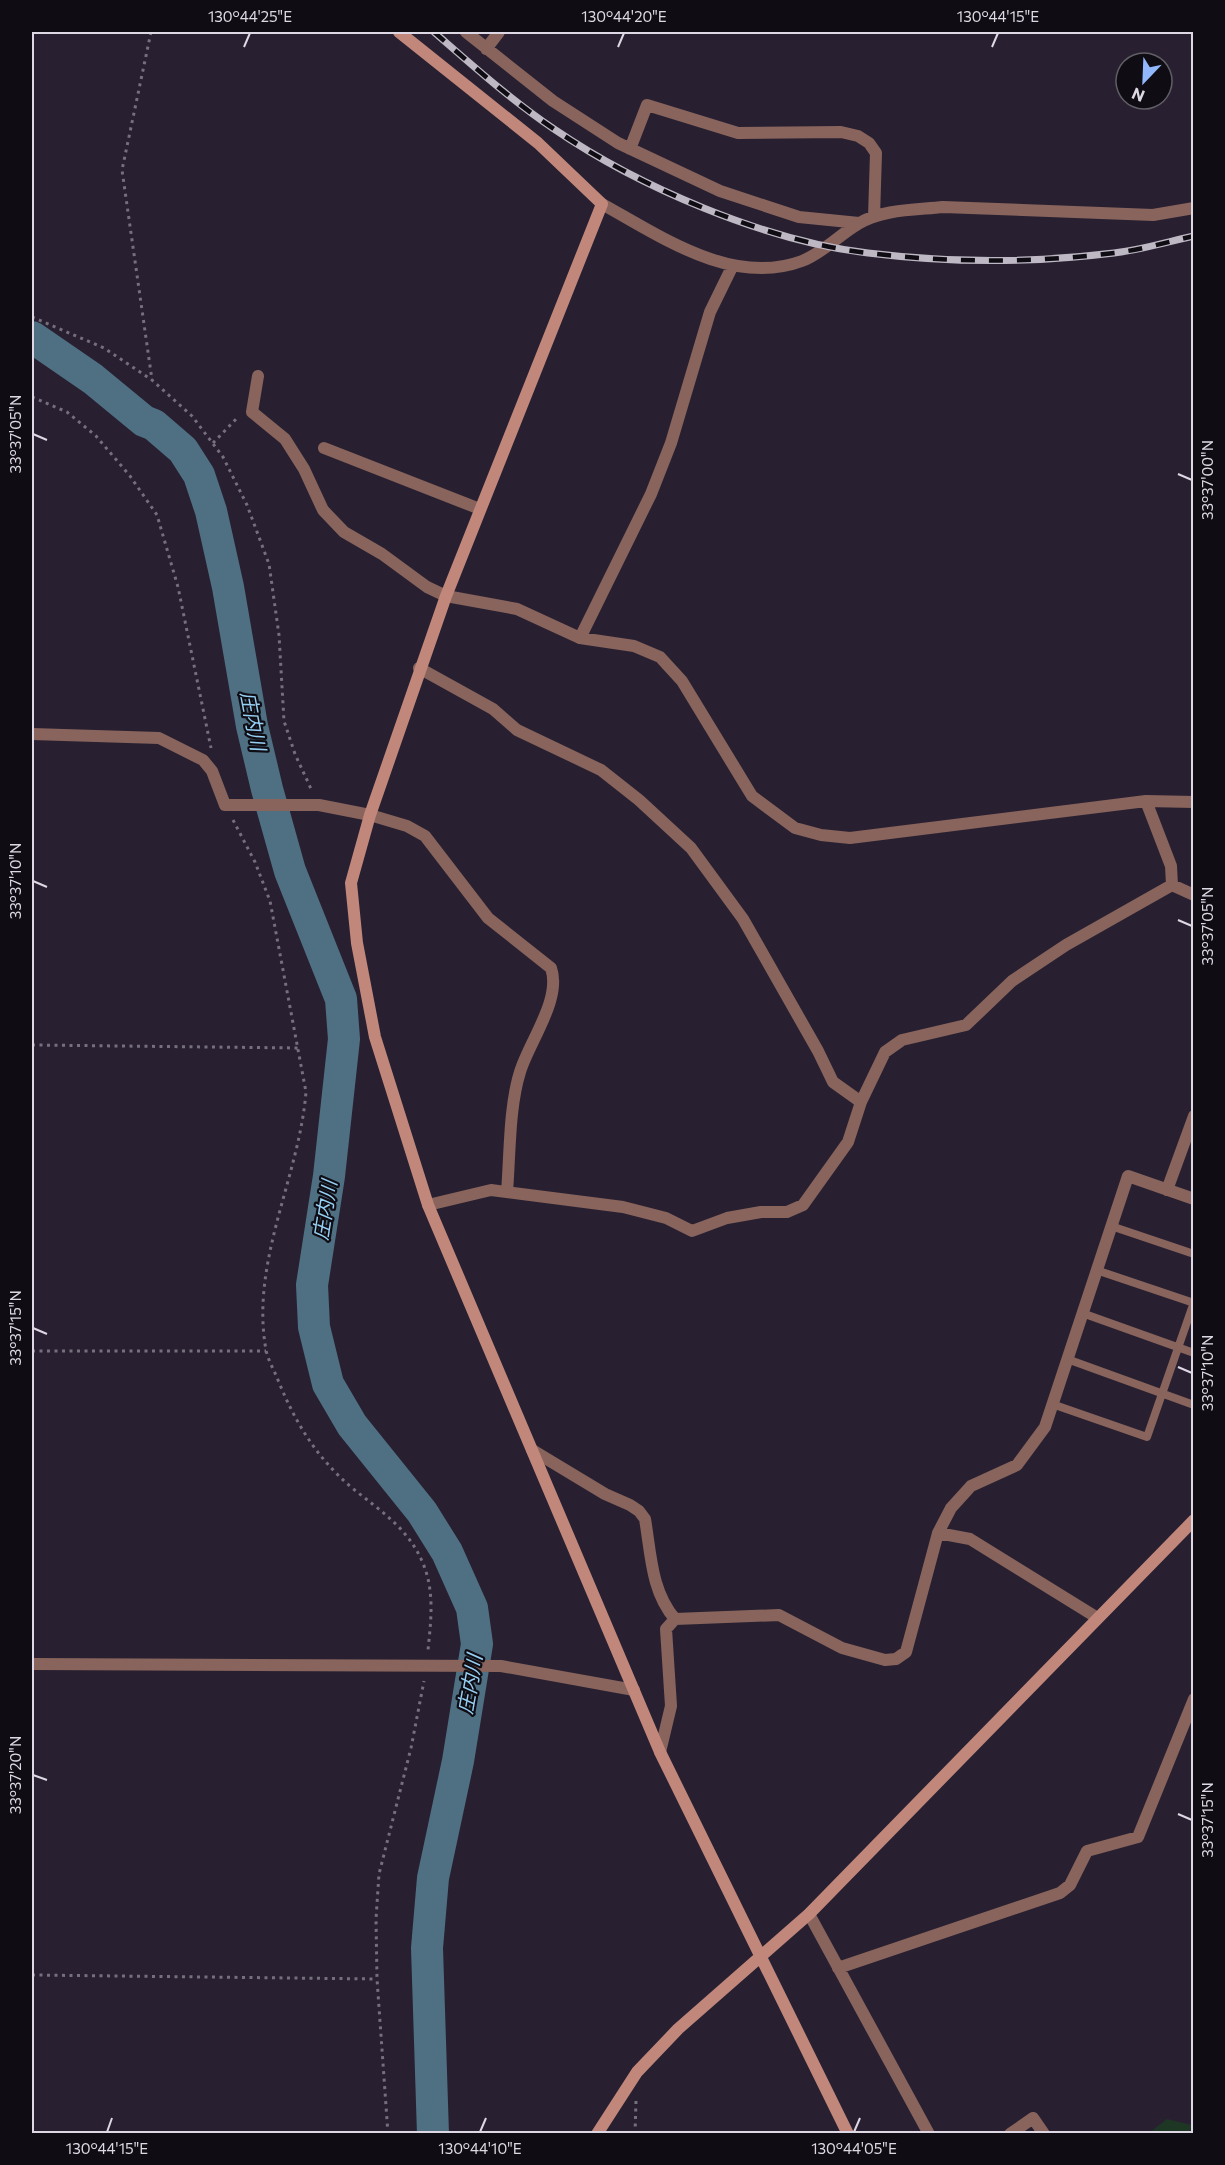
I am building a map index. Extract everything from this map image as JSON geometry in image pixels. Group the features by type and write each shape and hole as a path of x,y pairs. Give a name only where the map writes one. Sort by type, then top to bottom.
{"street":[{"path":"399,32 538,143 602,204 687,250 733,266 778,268 803,261 830,245 859,223 874,217 943,207 1153,214 1194,208"},
{"path":"466,32 553,100 630,149 720,191 799,217 859,223"},
{"path":"486,49 499,32"},
{"path":"630,149 647,105 738,133 842,132 858,136 869,142 876,153 874,217"},
{"path":"602,204 446,596 419,668 370,815 351,883 357,943 375,1037 428,1205 660,1752 848,2133"},
{"path":"580,638 651,494 671,443 710,312 733,266"},
{"path":"258,376 252,412 285,439 304,468 323,510 344,532 382,554 427,587 446,596 517,609 580,638 634,646 660,657 682,681 752,796 795,828 821,835 850,838 1146,801 1194,802"},
{"path":"324,448 480,509"},
{"path":"419,668 493,709 517,730 601,770 639,800 691,848 743,919 818,1051 833,1082 861,1102"},
{"path":"32,734 159,738 203,760 212,771 231,806 319,805 370,815 407,826 425,836 488,918 551,968 555,979 553,994 519,1073 507,1192"},
{"path":"1146,801 1171,866 1172,885"},
{"path":"428,1205 491,1190 623,1207 666,1218 692,1231 727,1218 761,1212 787,1212 803,1205 848,1142 861,1102 885,1052 902,1040 966,1024 1021,975 1065,945 1172,885"},
{"path":"1172,885 1194,895"},
{"path":"1167,1190 1194,1116"},
{"path":"660,1752 671,1706 666,1629 675,1619 779,1615 842,1648 885,1660 896,1659 906,1652 938,1533 951,1508 971,1486 1017,1465 1033,1447 1045,1427 1128,1176 1194,1199"},
{"path":"532,1450 605,1494 639,1511 645,1519 655,1585 663,1605 675,1619"},
{"path":"597,2133 637,2072 678,2029 809,1914 1096,1617 1194,1520"},
{"path":"938,1533 970,1539 1096,1617"},
{"path":"32,1664 501,1666 634,1690"},
{"path":"838,1968 1060,1893 1070,1885 1087,1851 1138,1837 1194,1699"},
{"path":"809,1914 929,2133"},
{"path":"1010,2133 1033,2118 1044,2133"}],"lane":[{"path":"1111,1226 1194,1254"},
{"path":"1052,1404 1147,1437 1193,1303 1096,1270"},
{"path":"1082,1313 1194,1353"},
{"path":"1067,1359 1194,1405"}],"path":[{"path":"152,32 122,170 152,380"},
{"path":"32,317 104,348 152,380 192,416 213,443 247,505 269,564 279,635 284,721 295,754 319,805"},
{"path":"32,397 67,412 96,436 130,476 157,515 178,588 210,735 212,771"},
{"path":"213,443 242,413 252,412"},
{"path":"231,806 270,902 306,1092 303,1124 266,1270 266,1351 294,1419 317,1450 350,1485 395,1521 412,1541 420,1556 433,1606 428,1667 411,1748 379,1874 376,1919 377,1979 388,2133"},
{"path":"32,1045 299,1048"},
{"path":"32,1351 266,1351"},
{"path":"32,1975 377,1979"}],"green space":[{"path":"1167,2119 1191,2125 1190,2133 1149,2133"}],"waterway":[{"name":"庄内川","path":"32,337 93,379 144,421 154,425 183,450 199,475 211,511 228,587 252,726 267,789 290,871 341,999 344,1039 329,1176 312,1285 314,1327 328,1384 352,1425 422,1512 447,1552 472,1608 477,1644 458,1761 433,1878 427,1948 433,2134"}],"railway":[{"path":"434,32 522,106 554,129 624,171 704,208 787,237 828,247 929,259 1022,260 1114,253 1194,236"}]}
